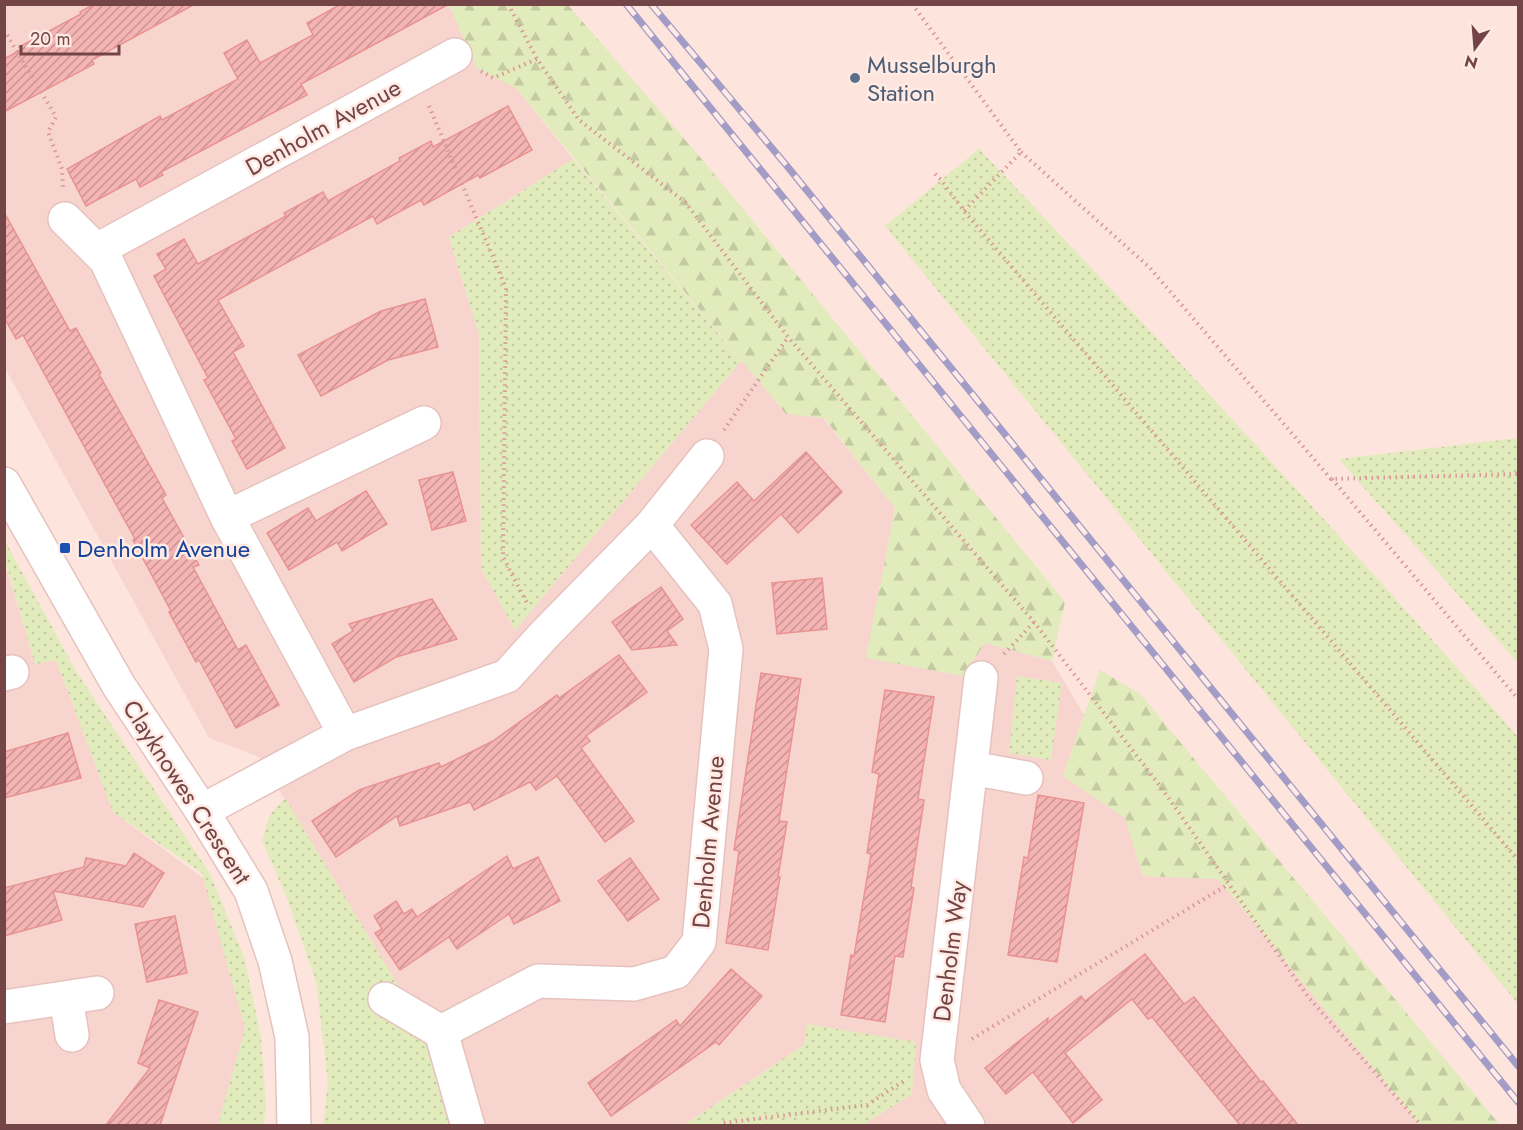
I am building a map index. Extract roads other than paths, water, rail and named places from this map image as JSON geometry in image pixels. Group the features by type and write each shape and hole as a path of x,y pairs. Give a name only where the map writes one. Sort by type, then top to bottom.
{"street":[{"name":"Denholm Avenue","path":"96,250 455,55"},
{"path":"65,219 106,260 227,517 345,734"},
{"path":"227,517 424,423"},
{"path":"202,811 345,734 507,676 652,525 707,456"},
{"name":"Clayknowes Crescent","path":"4,484 119,686 202,811 250,891 275,961 292,1037 294,1125"},
{"name":"Denholm Avenue","path":"441,1032 538,981 633,984 676,972 699,942 726,649 715,604 652,525"},
{"name":"Denholm Way","path":"968,1125 944,1090 937,1060 981,678"},
{"path":"971,768 1026,778"},
{"path":"4,1007 82,996 72,1035"},
{"path":"385,999 441,1032 468,1125"}],"railway":[{"path":"626,4 1518,1102"},
{"path":"651,4 787,166 1518,1066"}],"place":[{"name":"Musselburgh Station","path":"855,78"},
{"name":"Denholm Avenue","path":"65,548"}]}
